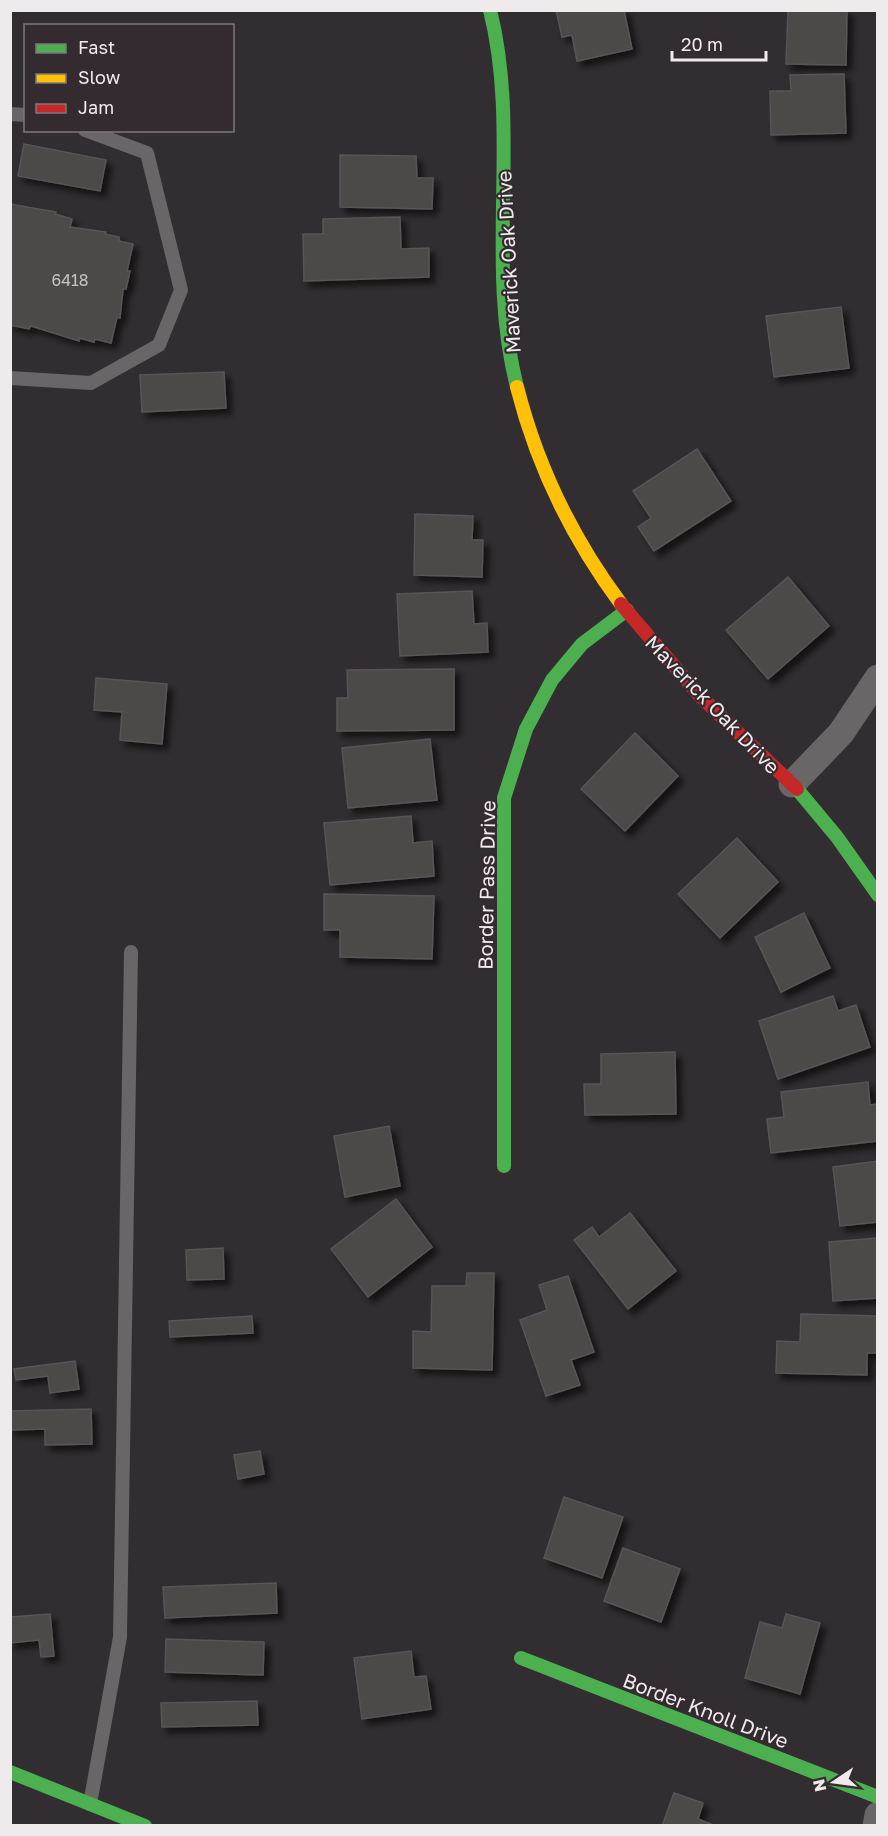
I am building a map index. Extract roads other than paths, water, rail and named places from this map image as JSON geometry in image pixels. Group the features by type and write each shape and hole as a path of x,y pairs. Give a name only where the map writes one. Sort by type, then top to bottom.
{"street":[{"name":"Maverick Oak Drive","path":"490,10 504,92 506,310 515,379 537,456 566,518 591,562 627,610 656,647 699,694 792,784 854,859 878,895"},
{"name":"Border Pass Drive","path":"504,1166 504,798 526,729 552,680 582,644 627,610"},
{"path":"792,784 841,733 878,678"},
{"name":"Border Knoll Drive","path":"521,1658 878,1797"},
{"path":"10,1772 145,1826"},
{"path":"876,1826 878,1815"}],"lane":[{"path":"10,378 91,382 159,345 182,290 147,153 90,132"},
{"path":"90,1804 120,1637 131,952"}]}
